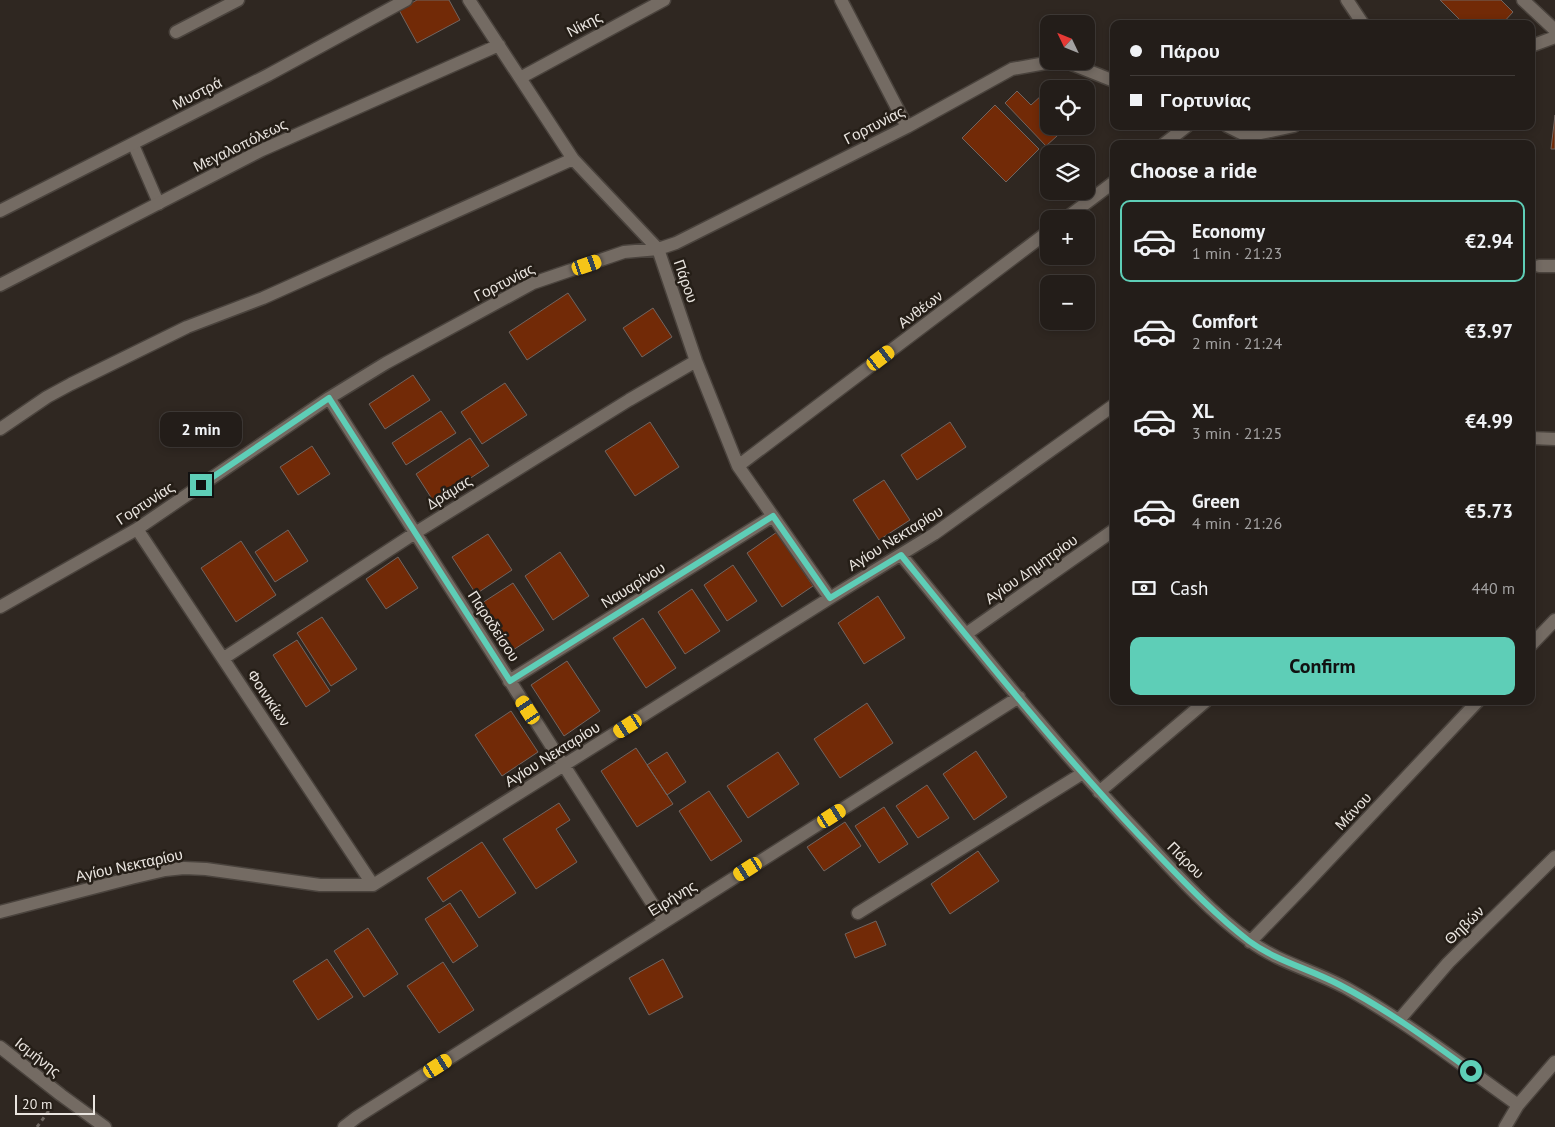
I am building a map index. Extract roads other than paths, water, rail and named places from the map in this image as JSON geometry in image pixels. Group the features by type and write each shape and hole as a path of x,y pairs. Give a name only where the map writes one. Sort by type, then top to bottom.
{"street":[{"path":"176,32 238,0"},
{"name":"Μυστρά","path":"0,211 268,75 406,0"},
{"name":"Πάρου","path":"469,0 573,159 658,250 696,360 738,466 830,598"},
{"name":"Νίκης","path":"520,78 646,4 664,0"},
{"path":"841,0 907,127"},
{"path":"1347,0 1360,20"},
{"path":"1523,0 1555,30"},
{"path":"1535,44 1555,37"},
{"name":"Μεγαλοπόλεως","path":"0,285 262,150 499,45"},
{"name":"Γορτυνίας","path":"0,607 137,529 329,398 386,363 533,283 624,252 658,250 676,243 907,127 1012,69 1040,64"},
{"path":"1088,70 1110,78"},
{"path":"1169,140 1182,130"},
{"path":"1235,130 1247,136 1275,130"},
{"path":"0,429 71,384 179,331 263,298 573,159"},
{"path":"1077,210 1110,185"},
{"name":"Ανθέων","path":"738,466 1040,238"},
{"path":"1539,266 1555,266"},
{"name":"Δράμας","path":"224,658 415,533 696,360"},
{"name":"Παραδείσου","path":"329,398 664,922"},
{"name":"Αγίου Νεκταρίου","path":"0,912 131,878 165,870 184,868 206,869 320,886 374,885 934,534 1110,408"},
{"path":"1535,438 1555,439"},
{"name":"Ναυαρίνου","path":"510,681 773,516"},
{"name":"Φοινικίων","path":"137,529 374,885"},
{"name":"Αγίου Δημητρίου","path":"966,634 1110,533"},
{"name":"Πάρου","path":"901,555 1099,792 1228,924 1267,953 1342,986 1400,1020 1518,1106"},
{"path":"1535,641 1555,620"},
{"name":"Ειρήνης","path":"344,1127 1019,697"},
{"path":"1099,792 1201,705"},
{"name":"Μάνου","path":"1250,942 1474,705"},
{"path":"858,913 1083,773"},
{"name":"Θηβών","path":"1400,1020 1448,963 1555,857"},
{"name":"Ισμήνης","path":"0,1048 105,1127"},
{"path":"1504,1127 1518,1106 1555,1062"}],"lane":[{"path":"133,144 159,204"}]}
